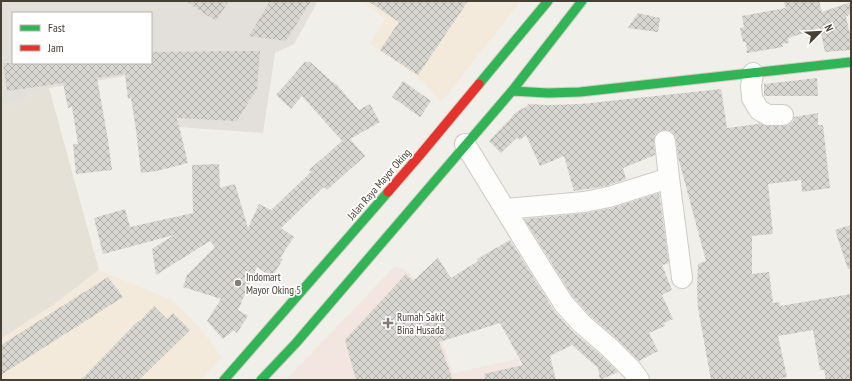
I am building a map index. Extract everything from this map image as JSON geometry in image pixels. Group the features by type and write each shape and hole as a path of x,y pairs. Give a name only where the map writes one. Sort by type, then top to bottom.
{"main road":[{"name":"Jalan Raya Mayor Oking","path":"224,380 409,172 454,114 548,1"},
{"path":"261,380 296,343 426,185 512,92 582,1"},
{"path":"512,92 580,92 851,62"}],"street":[{"path":"753,73 751,86 752,98 759,110 768,115 783,115"},
{"path":"665,141 668,178 682,278"},
{"path":"465,144 564,304 582,324 609,347 632,370 639,380"},
{"path":"505,209 584,202 668,178"}],"shaded area":[{"path":"1,1 318,1 294,44 275,53 263,133 179,127 172,69 49,88 1,108"},
{"path":"361,1 521,1 441,101 420,79 370,44 385,18"},
{"path":"49,88 99,270 56,303 1,339 1,108"},
{"name":"Rumah Sakit Bina Husada","path":"395,266 408,272 424,288 453,373 518,359 524,380 286,380"},
{"path":"99,270 172,300 196,323 222,357 200,380 1,380 1,339 56,303"}],"building":[{"path":"185,1 229,1 216,21"},
{"path":"270,1 311,1 286,41 249,36"},
{"path":"368,1 468,1 418,75 380,50 399,22"},
{"path":"783,1 819,1 822,12 851,2 851,13 846,17 851,39 851,50 825,52 820,28 788,38 789,43 782,44 783,47 747,53 746,42 743,42 740,28 744,27 742,16 786,8"},
{"path":"638,13 660,18 658,32 628,28"},
{"path":"260,51 257,88 237,121 177,118 188,163 157,171 141,173 131,98 128,99 125,74 97,78 112,170 76,174 73,144 78,144 72,107 68,108 63,83 7,91 3,63 152,64 152,52"},
{"path":"305,62 310,62 336,84 359,110 370,104 380,122 350,139 365,156 327,190 324,187 281,228 294,237 280,258 283,259 272,277 257,267 238,310 248,316 237,333 234,330 223,339 207,321 221,299 183,287 187,275 215,247 210,241 156,275 152,249 174,235 103,254 94,218 125,209 130,227 193,213 192,165 219,164 220,188 235,184 248,228 259,204 271,210 311,172 309,170 342,141 302,96 291,109 276,95"},
{"path":"817,78 818,96 764,96 764,84"},
{"path":"403,81 431,101 420,117 392,97"},
{"path":"721,89 727,128 758,124 758,122 768,126 783,126 789,125 793,121 794,117 818,113 818,125 823,125 830,188 802,192 801,180 768,184 773,234 752,236 752,274 769,272 773,303 779,302 780,306 851,294 851,380 826,380 824,370 820,370 813,330 778,336 787,377 772,380 711,380 698,308 697,289 698,264 706,261 678,157 676,139 674,134 670,131 663,130 658,132 655,136 655,155 623,168 626,179 606,186 574,191 564,156 540,166 526,135 520,140 517,138 501,153 489,141 512,116 529,104 581,104"},
{"path":"659,193 669,263 662,265 672,290 662,295 673,319 664,323 665,326 649,333 658,351 639,361 616,338 590,316 573,297 524,219 586,213 612,208"},
{"path":"851,225 851,269 848,269 835,230"},
{"path":"510,240 555,312 574,333 601,355 618,372 600,380 598,368 572,345 550,356 556,380 485,380 484,374 523,365 500,323 439,342 453,380 356,380 345,340 406,274 413,281 438,258 451,278 478,261 477,259"},
{"path":"108,277 123,297 1,375 1,345"},
{"path":"154,306 167,319 173,313 190,330 139,380 81,380 136,323 141,320"}],"traffic: fast":[{"path":"479,84 548,1"},
{"path":"261,380 296,343 512,91 582,1"},
{"path":"512,91 548,93 580,92 851,62"},
{"path":"224,380 388,192"}],"traffic: jam":[{"path":"388,192 479,84"}],"place":[{"name":"Indomart Mayor Oking 5","path":"238,283"},
{"name":"Rumah Sakit Bina Husada","path":"388,323"}]}
